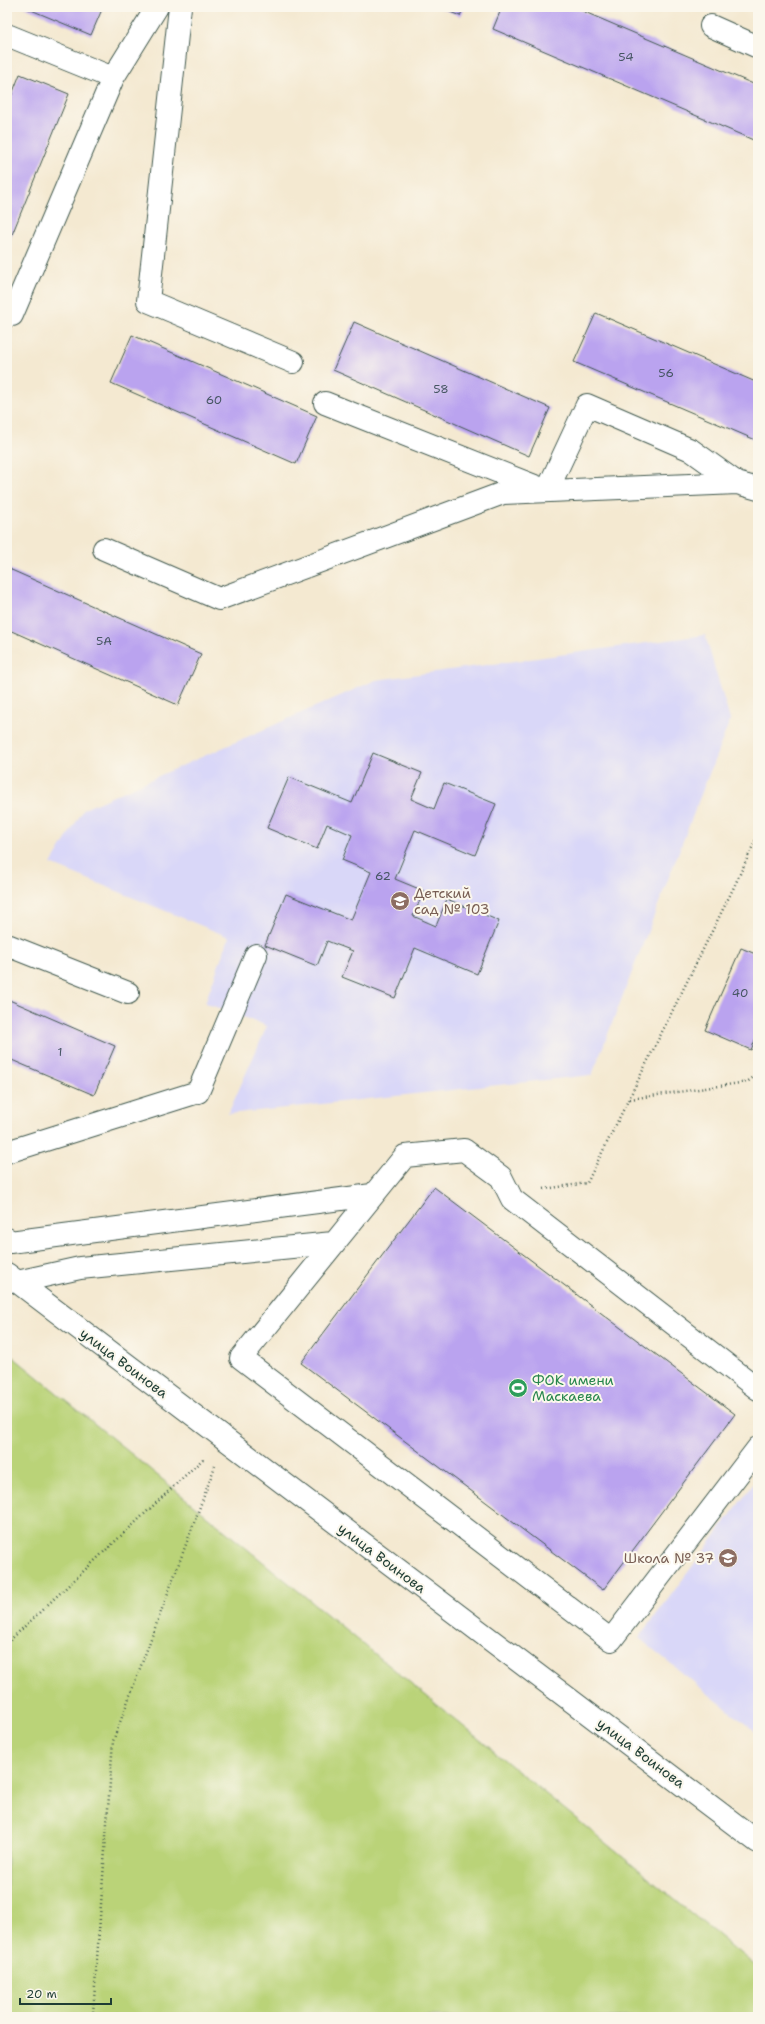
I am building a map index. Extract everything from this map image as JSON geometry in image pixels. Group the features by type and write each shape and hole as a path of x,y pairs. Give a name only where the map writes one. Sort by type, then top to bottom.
{"street":[{"path":"7,315 12,315 113,78 158,7"},
{"path":"180,7 148,301 293,362"},
{"path":"711,26 758,47"},
{"path":"7,35 113,78"},
{"path":"326,403 547,491"},
{"path":"547,491 587,406 691,450 737,483"},
{"path":"104,549 220,599 502,493 737,483 758,489"},
{"path":"7,945 128,992"},
{"path":"7,1152 198,1092 256,955"},
{"path":"758,1389 512,1199 502,1177 464,1150 405,1156 241,1358 610,1640 758,1448"},
{"path":"7,1240 10,1242 372,1195"},
{"path":"12,1278 80,1268 333,1243"},
{"name":"улица Воинова","path":"12,1278 758,1842"}],"path":[{"path":"510,1194 587,1183 734,889 758,835"},
{"path":"629,1099 747,1082 758,1074"},
{"path":"7,1643 225,1439"},
{"path":"93,2017 113,1741 225,1439"},
{"path":"83,2017 93,2013"}],"shaded area":[{"name":"Детский сад № 103","path":"705,635 730,720 592,1075 228,1114 267,1026 205,1003 229,937 51,864 84,809 376,680"},
{"name":"Школа № 37","path":"758,1478 758,1734 639,1638"}],"green space":[{"path":"7,1352 758,1968 758,2017 7,2017"}],"building":[{"path":"24,7 103,7 91,35"},
{"path":"438,7 464,7 460,16"},
{"path":"502,7 573,7 758,86 758,142 493,29"},
{"path":"20,74 69,94 7,247 7,107"},
{"path":"596,313 758,383 758,441 574,362"},
{"path":"354,322 550,408 529,456 333,370"},
{"path":"132,335 317,416 296,464 111,383"},
{"path":"7,568 201,654 178,705 7,629"},
{"path":"373,753 422,773 411,799 434,809 444,783 496,804 475,855 415,830 395,879 424,891 413,916 436,926 447,899 499,921 477,974 415,948 395,998 342,977 353,951 327,941 317,966 265,945 286,894 351,920 371,872 342,860 352,835 327,824 317,849 267,828 289,777 352,803"},
{"path":"741,948 758,955 758,1033 751,1050 705,1030"},
{"path":"7,999 115,1046 94,1095 7,1058"},
{"name":"ФОК имени Маскаева","path":"434,1187 735,1414 603,1590 301,1363"}],"place":[{"name":"Детский сад № 103","path":"400,901"},
{"name":"ФОК имени Маскаева","path":"518,1388"},
{"name":"Школа № 37","path":"728,1558"}]}
